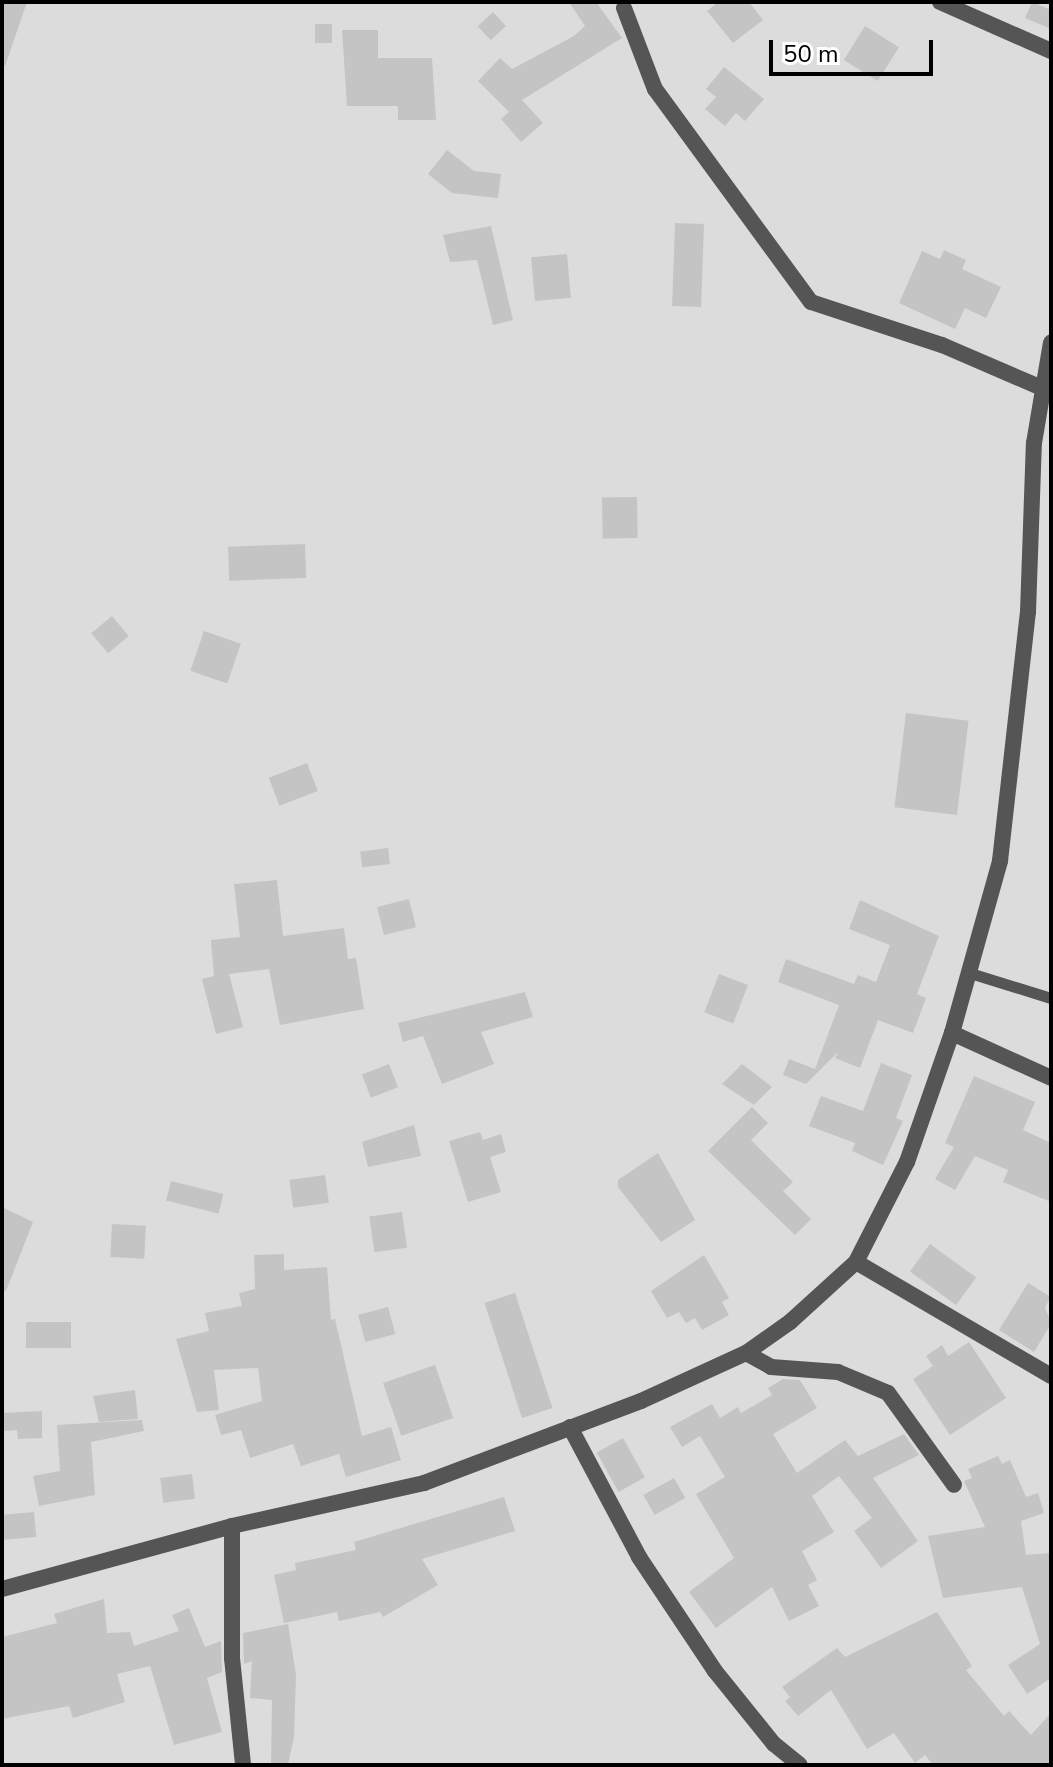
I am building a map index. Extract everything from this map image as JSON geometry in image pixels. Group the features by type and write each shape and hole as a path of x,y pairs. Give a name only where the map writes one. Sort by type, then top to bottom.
{"street":[{"path":"940,2 1051,51"},
{"path":"624,8 655,89 811,302 942,345 1046,391"},
{"path":"2,1589 232,1526 424,1483 570,1427 746,1353 790,1322 856,1262 907,1162 952,1033 1000,861 1028,612 1051,342"},
{"path":"952,1033 1051,1078"},
{"path":"856,1262 1051,1376"},
{"path":"746,1353 771,1367 838,1372 888,1393 954,1485"},
{"path":"570,1427 639,1557 715,1671 774,1744 800,1765"},
{"path":"232,1526 232,1658 243,1765"}],"lane":[{"path":"970,973 1051,998"}],"shaded area":[{"path":"2,2 1051,2 1051,1765 2,1765"}],"building":[{"path":"2,2 27,2 5,66 2,66"},
{"path":"569,2 596,2 622,38 522,100 543,123 521,142 501,119 509,112 478,81 500,58 512,69 574,36 585,26"},
{"path":"718,2 749,2 763,20 733,43 707,11"},
{"path":"1032,2 1051,10 1051,29 1025,18"},
{"path":"493,12 506,26 491,40 478,26"},
{"path":"315,24 332,24 332,43 315,43"},
{"path":"865,26 899,47 878,81 844,60"},
{"path":"342,30 378,30 378,58 432,58 436,120 398,120 398,106 347,106"},
{"path":"724,67 764,99 745,121 736,113 725,126 705,109 716,97 706,89"},
{"path":"447,150 474,171 501,174 498,198 452,193 428,174"},
{"path":"675,223 704,224 701,307 672,306"},
{"path":"491,226 513,320 493,325 477,260 450,262 443,235"},
{"path":"944,250 966,260 962,269 1001,287 986,318 965,308 955,329 899,303 922,251 940,259"},
{"path":"567,254 571,298 535,301 531,257"},
{"path":"637,497 638,538 603,539 602,498"},
{"path":"305,544 306,578 229,581 228,547"},
{"path":"112,616 129,636 108,653 91,633"},
{"path":"204,631 241,644 227,683 190,671"},
{"path":"906,713 969,721 957,815 894,807"},
{"path":"307,763 318,791 279,806 269,778"},
{"path":"388,848 390,864 362,867 360,851"},
{"path":"277,880 283,936 344,928 348,959 356,958 364,1009 280,1025 269,969 229,974 243,1027 216,1034 202,979 214,976 211,940 240,937 234,884"},
{"path":"409,899 416,927 384,935 377,907"},
{"path":"860,900 939,936 917,994 926,998 913,1033 878,1020 860,1068 835,1058 838,1052 806,1084 783,1075 789,1059 815,1069 839,1005 778,982 786,959 854,984 858,975 876,982 890,945 849,929"},
{"path":"719,974 748,985 733,1023 704,1012"},
{"path":"525,992 533,1017 481,1032 494,1064 442,1084 423,1036 403,1042 398,1023"},
{"path":"881,1063 912,1075 896,1118 903,1121 883,1165 852,1151 855,1143 809,1126 821,1096 863,1111"},
{"path":"389,1064 398,1087 371,1098 362,1074"},
{"path":"742,1064 772,1087 754,1105 722,1084"},
{"path":"974,1076 1035,1102 1023,1130 1051,1143 1051,1202 1003,1182 1008,1170 975,1156 955,1190 935,1179 954,1147 945,1143"},
{"path":"752,1107 768,1123 751,1140 793,1182 783,1191 811,1219 795,1235 708,1151"},
{"path":"414,1125 421,1156 368,1167 362,1142"},
{"path":"480,1132 483,1140 501,1134 506,1152 490,1157 501,1192 468,1202 449,1141"},
{"path":"658,1153 695,1220 661,1242 618,1187 618,1180"},
{"path":"325,1175 329,1203 293,1208 289,1180"},
{"path":"171,1181 223,1194 219,1213 166,1200"},
{"path":"2,1207 33,1222 6,1291 2,1291"},
{"path":"402,1212 407,1248 374,1252 369,1217"},
{"path":"112,1224 146,1226 144,1259 110,1257"},
{"path":"930,1244 976,1278 956,1305 910,1272"},
{"path":"284,1254 284,1270 327,1267 331,1320 335,1319 362,1436 391,1427 401,1460 346,1477 339,1454 301,1466 293,1444 250,1458 241,1430 221,1435 215,1415 262,1401 258,1368 214,1370 219,1410 197,1412 176,1339 209,1331 205,1313 242,1306 239,1293 255,1289 254,1255"},
{"path":"704,1255 729,1298 722,1302 729,1315 702,1330 695,1318 686,1323 679,1312 667,1318 651,1291"},
{"path":"1028,1283 1051,1297 1045,1307 1051,1324 1034,1352 999,1330"},
{"path":"515,1293 552,1408 522,1418 485,1303"},
{"path":"388,1307 395,1334 365,1342 358,1315"},
{"path":"26,1322 71,1322 71,1348 26,1348"},
{"path":"969,1342 1006,1398 950,1435 913,1379 933,1366 926,1356 942,1345 948,1356"},
{"path":"435,1365 453,1418 401,1436 383,1383"},
{"path":"783,1379 800,1380 817,1408 773,1434 797,1473 845,1440 858,1456 904,1434 919,1455 873,1478 918,1541 881,1568 854,1531 872,1518 839,1476 812,1496 834,1532 802,1551 817,1580 808,1585 819,1606 789,1621 772,1587 716,1628 689,1592 734,1558 696,1494 725,1477 700,1436 682,1447 670,1427 712,1404 720,1418 738,1407 741,1413 772,1395 768,1388"},
{"path":"135,1390 138,1419 99,1422 93,1396"},
{"path":"42,1411 42,1438 18,1439 17,1430 2,1431 2,1413"},
{"path":"142,1420 144,1431 91,1442 95,1495 39,1506 33,1476 60,1471 57,1425"},
{"path":"623,1438 645,1477 619,1492 597,1453"},
{"path":"998,1456 1002,1464 1010,1460 1026,1497 1038,1493 1044,1513 1021,1521 1026,1555 1051,1553 1051,1678 1027,1694 1008,1665 1040,1644 1022,1587 943,1598 928,1536 985,1527 964,1481 972,1478 968,1469"},
{"path":"192,1474 195,1499 163,1503 160,1478"},
{"path":"674,1478 685,1498 655,1515 643,1495"},
{"path":"504,1497 515,1531 422,1559 438,1585 383,1617 380,1612 339,1621 337,1612 284,1623 274,1575 296,1570 295,1563 356,1550 354,1542"},
{"path":"34,1512 36,1537 4,1540 2,1515"},
{"path":"104,1599 107,1633 130,1632 134,1646 179,1631 172,1615 189,1608 205,1647 221,1641 222,1672 207,1678 222,1732 174,1745 150,1666 117,1674 125,1702 73,1718 69,1706 2,1719 2,1637 57,1623 54,1614"},
{"path":"937,1612 972,1666 966,1670 1004,1716 1009,1711 1031,1735 1051,1713 1051,1765 933,1765 925,1755 915,1763 894,1733 867,1749 831,1690 798,1716 785,1701 790,1697 782,1687 837,1648 845,1657"},
{"path":"288,1624 296,1675 294,1737 288,1765 271,1765 272,1700 250,1698 252,1661 244,1664 243,1633"}]}
